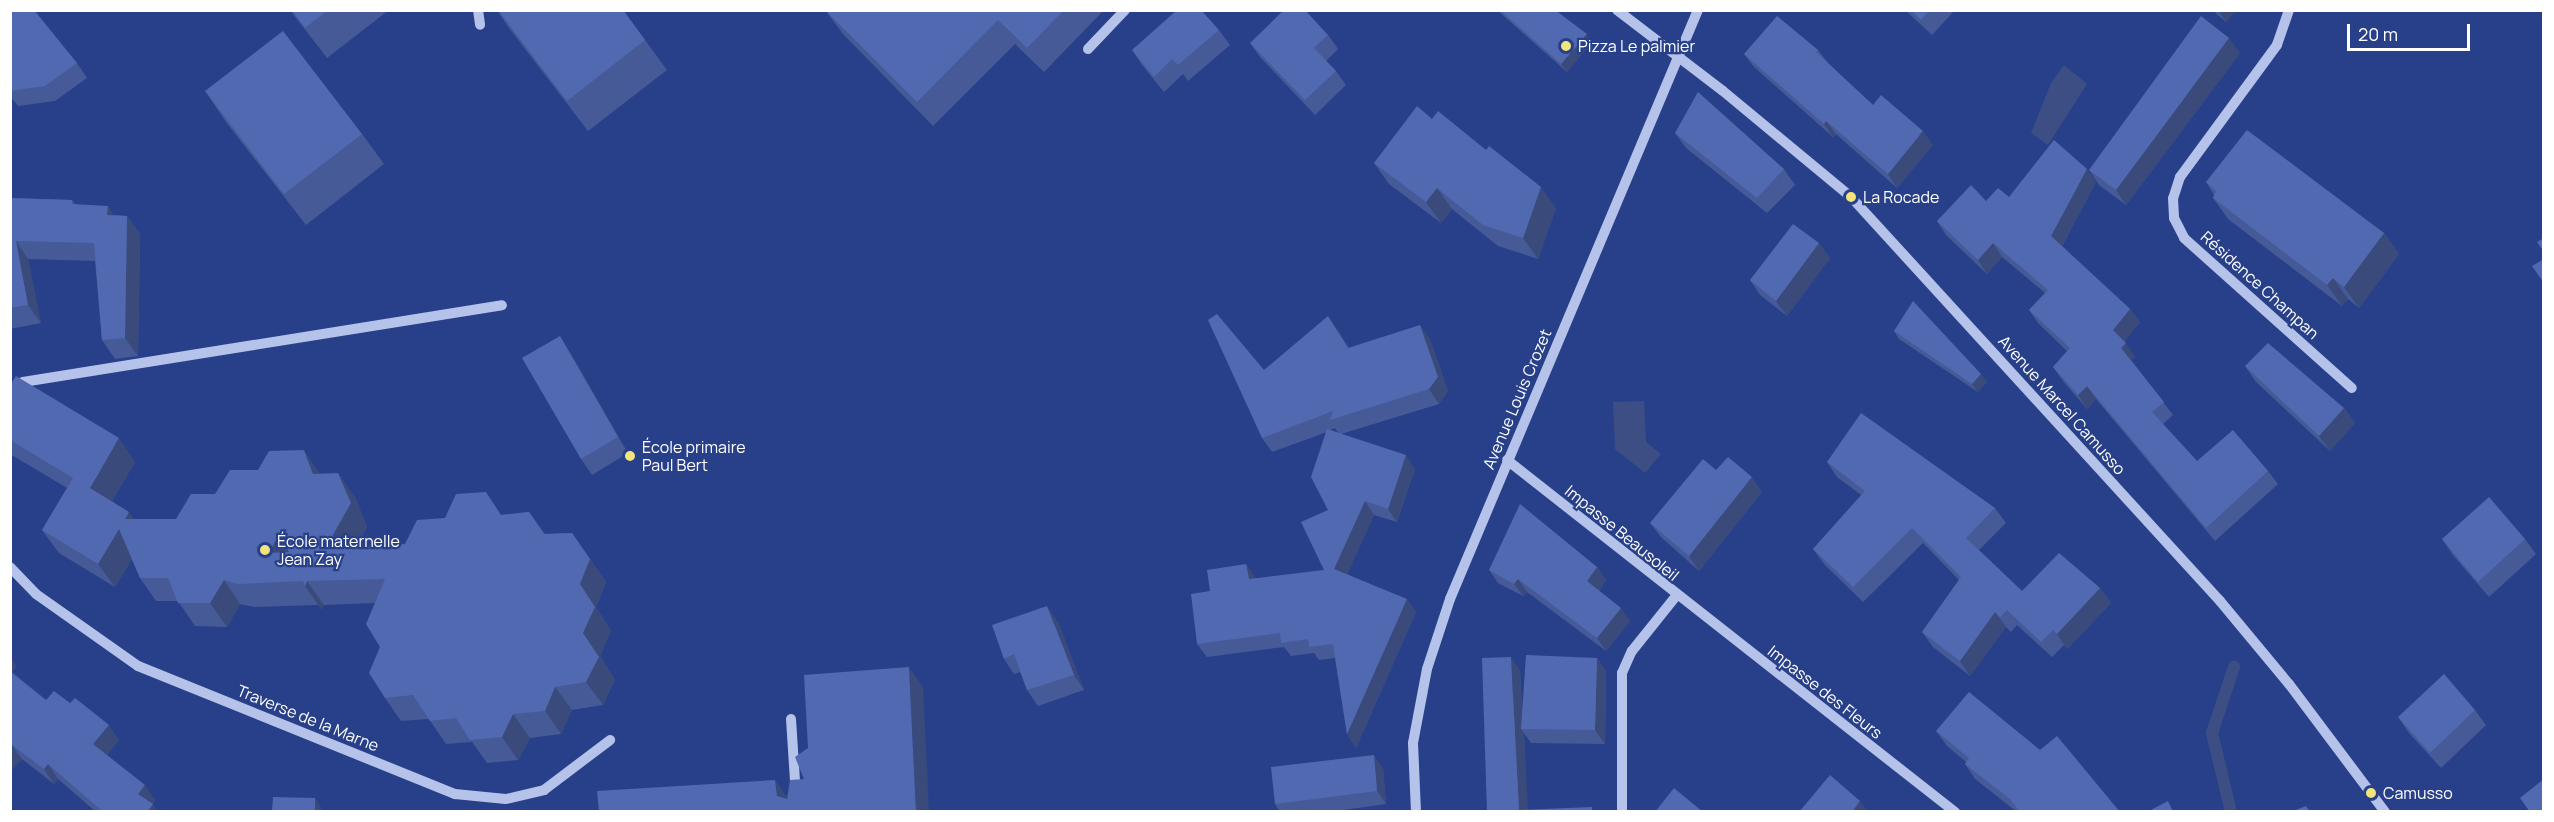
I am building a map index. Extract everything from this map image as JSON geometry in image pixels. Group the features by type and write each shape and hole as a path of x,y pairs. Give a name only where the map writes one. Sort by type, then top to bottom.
{"street":[{"path":"478,10 480,25"},
{"path":"1088,49 1125,10"},
{"name":"Avenue Marcel Camusso","path":"1617,10 1679,56 1810,161 1851,197 2220,601 2289,684 2385,812"},
{"name":"Avenue Louis Crozet","path":"1416,812 1413,743 1427,669 1507,460 1698,10"},
{"name":"Résidence Champan","path":"2289,10 2277,45 2180,177 2173,198 2174,218 2184,238 2352,388"},
{"path":"10,392 22,382 502,305"},
{"name":"Impasse Beausoleil","path":"1507,460 1676,596 1632,651 1622,673 1622,812"},
{"name":"Traverse de la Marne","path":"10,567 36,594 138,666 455,794 506,799 544,790 610,740"},
{"name":"Impasse des Fleurs","path":"1676,596 1955,812"},
{"path":"791,719 797,812"}],"water":[{"path":"2064,65 2087,84 2048,145 2031,133 2051,83"},
{"path":"1644,401 1646,442 1661,454 1645,473 1615,449 1613,402"}],"building":[{"path":"10,10 34,10 77,63 45,86 10,91"},
{"path":"292,10 328,10 305,28"},
{"path":"498,10 623,10 645,40 567,101"},
{"path":"1064,10 1027,48 998,20 917,102 826,11"},
{"path":"1177,10 1201,10 1219,30 1178,65 1172,59 1154,77 1132,50"},
{"path":"1284,10 1305,10 1328,35 1314,48 1336,71 1305,100 1250,43"},
{"path":"1500,10 1555,10 1587,34 1561,64"},
{"path":"1911,10 1930,10 1921,20"},
{"path":"1777,16 1818,50 1816,52 1873,105 1881,95 1923,131 1888,174 1826,121 1824,124 1744,54"},
{"path":"2201,16 2229,38 2116,190 2089,170"},
{"path":"283,31 362,134 284,194 205,91"},
{"path":"1698,92 1784,169 1757,198 1675,133"},
{"path":"1417,106 1432,119 1438,111 1486,150 1489,146 1541,187 1523,238 1483,225 1437,188 1426,202 1374,163"},
{"path":"2247,130 2384,233 2344,287 2333,278 2327,285 2213,198 2216,191 2206,182"},
{"path":"2054,140 2087,169 2051,236 2130,309 2113,330 2126,343 2121,348 2164,402 2152,412 2197,461 2233,430 2268,471 2206,528 2087,386 2078,395 2053,367 2070,348 2029,310 2048,290 1993,243 1978,260 1937,221 1971,185 1986,201 1998,188 2009,197"},
{"path":"10,198 72,200 72,204 108,206 107,215 127,216 125,338 102,340 94,243 16,241 28,305 10,308"},
{"path":"1793,224 1819,243 1776,301 1750,280"},
{"path":"2544,238 2544,252 2537,242"},
{"path":"2544,259 2544,283 2532,266"},
{"path":"1913,301 1981,374 1972,384 1894,331"},
{"path":"1217,314 1264,370 1328,316 1348,348 1420,325 1438,377 1429,389 1330,420 1333,411 1262,438 1208,320"},
{"path":"560,336 618,437 581,459 522,358"},
{"path":"2268,343 2344,408 2319,436 2245,366"},
{"path":"16,376 119,438 90,488 129,512 125,519 176,519 191,494 215,494 230,470 258,470 269,451 304,450 313,474 338,473 351,503 325,549 405,544 417,520 445,518 456,494 486,492 501,515 529,512 544,534 572,533 590,559 580,584 595,607 583,633 599,657 586,682 555,687 545,711 513,714 502,737 470,740 456,718 430,721 413,695 385,698 369,673 380,647 366,624 385,579 307,581 305,586 303,581 238,584 224,580 210,603 178,603 168,578 140,578 119,529 98,564 42,530 73,478 10,440 10,385","holes":["280,532 289,552 269,553"]},
{"path":"1861,413 1995,508 1966,538 2022,591 2059,553 2100,588 2057,634 2053,630 2041,642 2007,610 2000,617 1995,612 1960,661 1922,632 1961,577 1912,528 1853,587 1813,549 1865,491 1827,462"},
{"path":"1327,429 1406,455 1388,509 1365,501 1334,569 1407,599 1347,734 1333,644 1309,647 1308,639 1281,643 1280,633 1197,644 1191,594 1210,591 1207,570 1246,564 1249,579 1324,570 1301,522 1328,510 1311,477"},
{"path":"1728,457 1752,477 1689,556 1650,523 1703,459 1716,470"},
{"path":"2489,497 2525,539 2478,582 2442,539"},
{"path":"1520,504 1597,567 1587,581 1621,608 1597,638 1518,579 1514,584 1489,570"},
{"path":"1047,606 1074,675 1027,690 1014,654 1004,659 992,625"},
{"path":"1526,655 1597,658 1595,730 1521,729"},
{"path":"1511,657 1519,810 1592,807 1592,812 1487,812 1482,658"},
{"path":"909,667 916,812 599,812 597,791 775,780 777,796 787,799 790,780 804,779 795,757 808,748 804,675"},
{"path":"10,672 46,700 54,691 70,703 75,698 109,725 93,744 145,785 138,794 153,804 147,812 98,812 100,809 48,764 44,769 12,745 10,746"},
{"path":"2444,674 2475,710 2430,753 2398,717"},
{"path":"1969,692 2040,750 2057,736 2120,812 2020,812 2010,799 1965,764 1969,758 1936,731"},
{"path":"1374,755 1377,791 1275,804 1271,767"},
{"path":"1830,775 1860,801 1852,812 1799,812"},
{"path":"2544,779 2544,812 2530,812 2520,798"},
{"path":"1674,788 1703,812 1655,812"},
{"path":"273,797 315,798 315,812 272,812"},
{"path":"2168,801 2173,812 2147,812"},
{"path":"2306,806 2310,812 2291,812"}],"waterway":[{"path":"2231,812 2212,733 2234,667"}],"place":[{"name":"Pizza Le palmier","path":"1566,46"},
{"name":"La Rocade","path":"1851,197"},
{"name":"École primaire Paul Bert","path":"630,456"},
{"name":"École maternelle Jean Zay","path":"265,550"},
{"name":"Camusso","path":"2371,793"}]}
